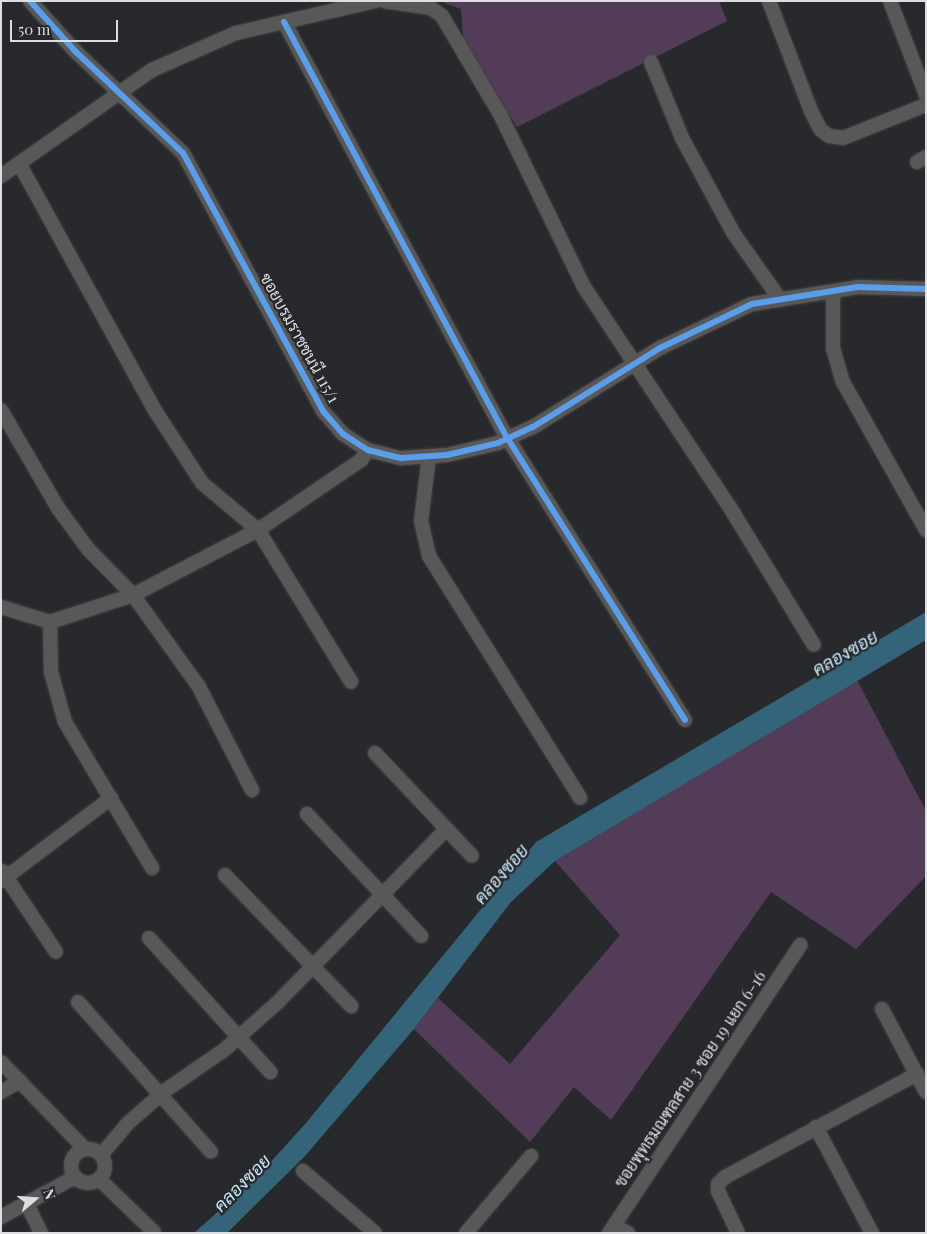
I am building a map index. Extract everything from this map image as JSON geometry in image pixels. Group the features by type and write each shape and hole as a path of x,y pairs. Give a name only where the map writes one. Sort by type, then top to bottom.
{"street":[{"name":"ซอยบรมราชชนนี 115/1","path":"30,1 117,92 183,153 323,412 343,434 368,450 401,458 447,455 508,439 533,427 635,363 752,304 779,298 833,293 884,285 926,289"},
{"path":"1,176 20,165 117,92 152,70 236,33 375,1"},
{"path":"384,1 431,8 442,16 500,114 584,287 635,363 814,645"},
{"path":"769,1 811,111 820,129 829,136 843,138 926,105"},
{"path":"890,1 926,95"},
{"path":"284,22 508,439 685,720"},
{"path":"652,62 691,156 734,234 779,298"},
{"path":"20,165 154,409 202,482 258,530 351,682"},
{"path":"833,293 832,348 844,382 926,530"},
{"path":"1,410 68,522 88,549 133,595 198,687 252,790"},
{"path":"1,607 50,622 133,595 258,530 361,460 368,450"},
{"path":"429,456 421,521 429,556 580,798"},
{"path":"50,622 51,672 65,722 84,759 111,798 152,868"},
{"path":"375,753 472,856"},
{"path":"56,952 3,876 111,798"},
{"path":"307,814 421,936"},
{"path":"101,1155 128,1123 161,1095 239,1037 313,966 446,828"},
{"path":"225,875 352,1006"},
{"path":"149,938 270,1072"},
{"name":"ซอยพุทธมณฑลสาย 3 ซอย 19 แยก 6-16","path":"611,1229 800,945"},
{"path":"78,1002 211,1152"},
{"path":"882,1009 926,1092"},
{"path":"1,1062 85,1149 101,1155 105,1163 99,1179"},
{"path":"738,1233 718,1191 718,1184 816,1127 917,1074"},
{"path":"1,1092 20,1080"},
{"path":"816,1127 872,1233"},
{"path":"85,1149 72,1160 75,1177 82,1182 99,1179"},
{"path":"466,1233 531,1156"},
{"path":"303,1170 376,1233"},
{"path":"1,1217 75,1177"},
{"path":"99,1179 154,1232"},
{"path":"27,1204 41,1233"},
{"path":"611,1229 628,1233"}],"shaded area":[{"path":"439,1 719,1 727,21 517,127 463,38 461,9"},
{"path":"857,680 926,811 926,876 856,949 771,892 611,1120 574,1087 530,1142 414,1029 438,998 510,1064 620,935 555,861"}],"water":[{"path":"926,612 926,640 555,861 511,902 414,1029 305,1156 227,1233 194,1233 258,1176 306,1123 536,842"}],"cycle path":[{"path":"30,1 75,51 183,153 323,411 343,434 368,450 401,458 447,455 498,443 533,427 660,348 752,304 858,287 926,289"},
{"path":"284,22 508,439 685,720"}],"water label":[{"name":"คลองซอย","path":"845,653"},
{"name":"คลองซอย","path":"501,874"},
{"name":"คลองซอย","path":"242,1183"}]}
